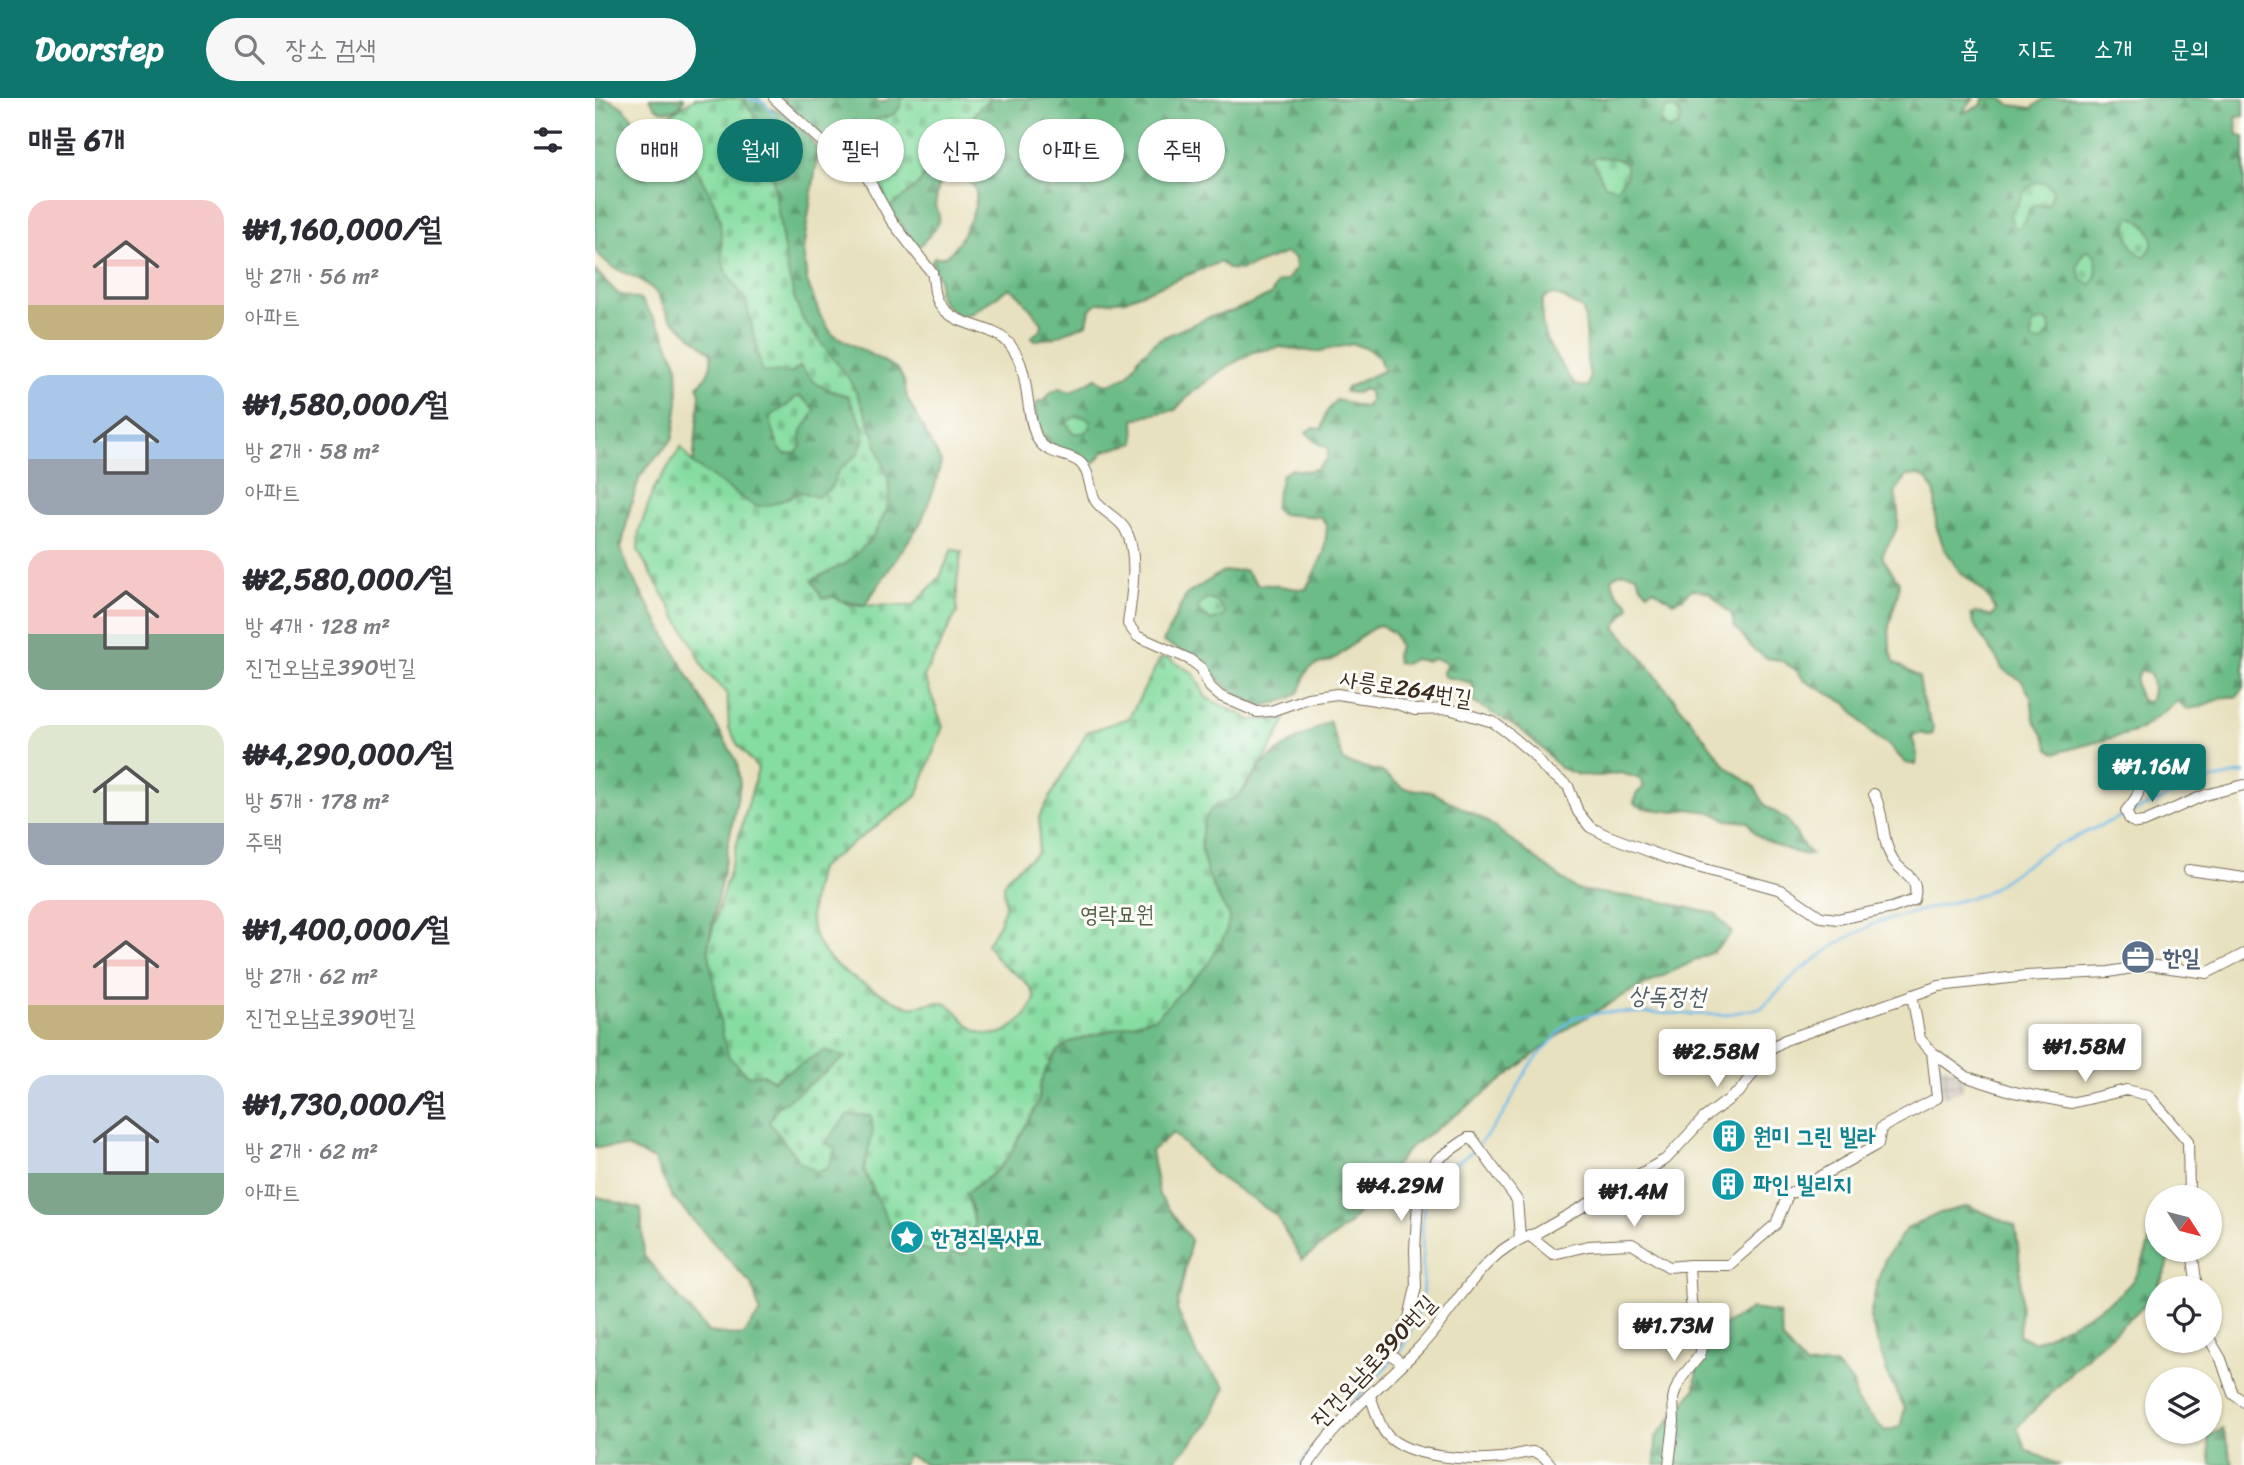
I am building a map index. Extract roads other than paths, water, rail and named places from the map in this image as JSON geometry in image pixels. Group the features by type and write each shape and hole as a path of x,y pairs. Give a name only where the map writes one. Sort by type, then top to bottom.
{"street":[{"name":"사릉로264번길","path":"774,98 831,150 865,173 891,220 932,273 940,305 959,320 987,329 1013,347 1039,442 1048,450 1078,461 1084,466 1091,492 1098,504 1124,527 1130,540 1133,578 1128,624 1137,636 1189,659 1201,668 1210,687 1220,696 1257,712 1271,711 1308,698 1337,694 1394,703 1415,710 1450,709 1493,722 1532,754 1546,771 1568,786 1578,812 1590,827 1672,860 1781,890 1822,917 1838,919 1892,908 1914,900 1916,892 1912,879 1891,857 1882,811 1874,794"},
{"path":"2140,783 2138,797 2127,815 2133,823 2139,824 2205,795 2244,785"},
{"path":"2189,870 2244,878"},
{"name":"진건오남로390번길","path":"1308,1465 1397,1359 1428,1338 1484,1268 1511,1243 1537,1233 1666,1159 1704,1118 1740,1091 1770,1049 1785,1040 1939,986 2026,976 2084,974 2148,965 2207,973 2244,954"},
{"path":"1912,995 1920,1039 1932,1052 1967,1077 2014,1092 2071,1103 2126,1090 2148,1095 2188,1142 2189,1185"},
{"path":"1397,1359 1389,1353 1409,1318 1416,1287 1415,1249 1419,1185 1438,1159 1468,1138 1472,1138 1517,1200 1524,1236 1553,1254 1588,1245 1632,1244 1669,1267 1729,1265 1776,1224 1788,1195 1878,1144 1881,1128 1937,1098 1932,1052"},
{"path":"1669,1465 1675,1391 1700,1355 1702,1347 1692,1302 1689,1265"},
{"path":"2218,1353 2233,1394 2244,1402"},
{"path":"1369,1395 1386,1434 1392,1440 1415,1450 1442,1457 1477,1460 1506,1458 1531,1452 1540,1454 1551,1465"}],"waterway":[{"path":"748,98 764,102 774,115"},
{"name":"상독정천","path":"2130,813 2201,784 2244,773"},
{"name":"상독정천","path":"1480,1143 1503,1115 1528,1068 1572,1018 1606,1012 1723,1015 1761,1008 1797,973 1841,941 1878,922 1984,894 2047,850 2124,815"},
{"name":"상독정천","path":"1397,1355 1413,1326 1422,1295 1422,1221 1428,1193 1438,1177 1476,1148"},
{"name":"상독정천","path":"1300,1465 1320,1438 1392,1360"}],"place":[{"name":"한일","path":"2138,957"},
{"name":"원미 그린 빌라","path":"1729,1136"},
{"name":"파인 빌리지","path":"1728,1184"},
{"name":"한경직목사묘","path":"907,1237"}],"park label":[{"name":"영락묘원","path":"1117,914"}]}
